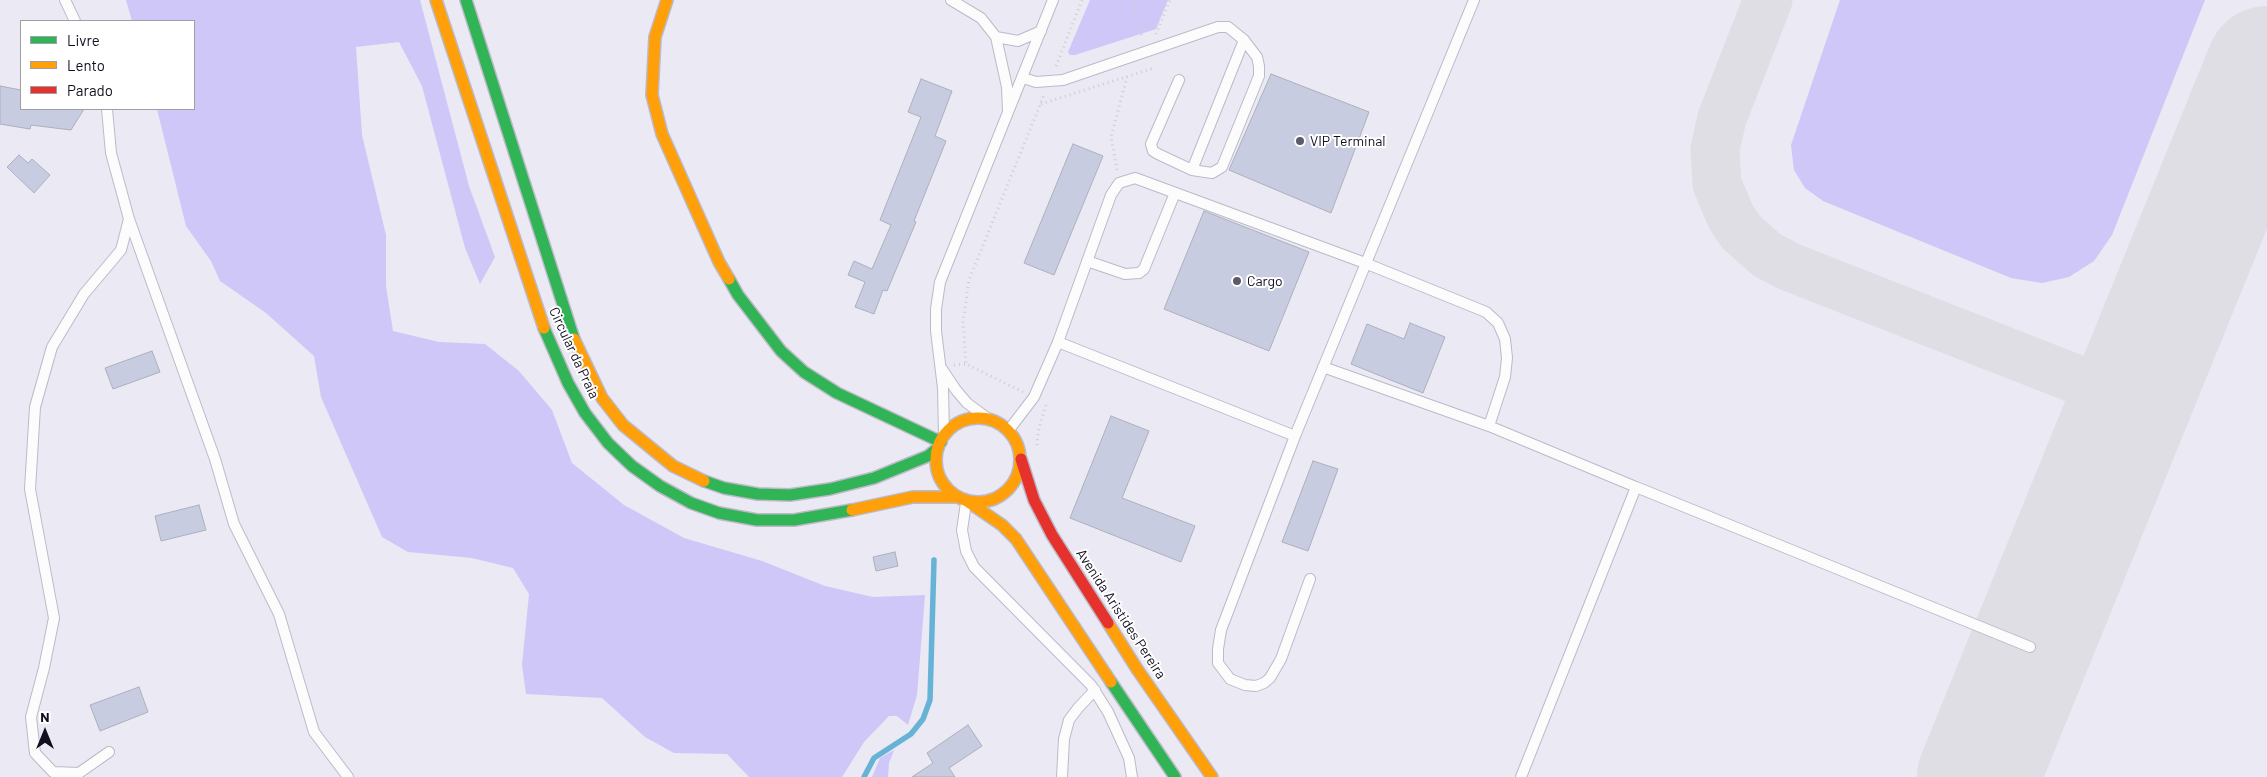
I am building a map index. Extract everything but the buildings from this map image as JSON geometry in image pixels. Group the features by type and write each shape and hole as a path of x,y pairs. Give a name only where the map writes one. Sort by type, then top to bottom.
{"main road":[{"name":"Circular da Praia","path":"436,0 524,275 548,339 568,383 585,413 608,443 632,466 660,486 691,503 719,513 757,520 794,520 913,498 962,499"},
{"name":"Circular da Praia","path":"466,0 571,332 602,398 623,425 652,451 700,480 724,488 758,494 790,495 848,485 874,478 928,456 941,441"},
{"path":"667,0 655,37 652,95 662,134 719,262 738,295 781,351 804,372 836,393 941,441"},
{"path":"962,499 989,501 1008,491 1019,471 1021,459 1018,447 1003,426 990,420 978,418 965,420 954,426 941,441 937,470 944,485 962,499 1002,525 1016,539 1175,777"},
{"name":"Avenida Aristides Pereira","path":"1021,459 1034,500 1052,535 1138,669 1212,777"}],"lane":[{"path":"65,0 75,20"},
{"path":"951,0 981,18 996,38 1007,87 1008,116"},
{"path":"1310,579 1280,660 1270,678 1256,686 1245,685 1230,679 1218,663 1221,630 1295,436 1474,0"},
{"path":"941,441 943,388 936,309 940,282 948,258 1008,116 1051,3"},
{"path":"1023,78 1049,82 1062,80 1218,27 1228,27 1244,40 1257,57 1259,66 1258,76 1222,166 1212,173 1192,170 1153,151 1151,144 1179,80"},
{"path":"996,38 1018,41 1041,31"},
{"path":"1192,170 1244,40"},
{"path":"107,110 111,153 129,219 215,459 234,524 279,614 314,732 348,777"},
{"path":"1008,431 1034,397 1058,342 1111,195 1119,184 1135,178 1365,263 1486,312 1498,323 1505,339 1507,358 1505,377 1489,426"},
{"path":"1087,261 1125,274 1139,273 1144,269 1175,193"},
{"path":"109,752 79,773 53,772 35,753 31,717 44,668 54,618 30,489 35,407 52,347 84,294 121,250 129,219"},
{"path":"1058,342 1295,436"},
{"path":"940,366 962,396 990,420"},
{"path":"1324,367 1489,426 2030,647"},
{"path":"1521,777 1636,487"},
{"path":"962,499 962,530 966,551 974,567 1094,690 1108,712 1129,758 1132,777"},
{"path":"1062,777 1064,739 1069,720 1094,690"}],"path":[{"path":"1062,68 1054,71 1082,0"},
{"path":"1133,0 1143,41 1149,39"},
{"path":"1155,37 1170,0"},
{"path":"1040,105 1154,68"},
{"path":"1119,184 1111,137 1127,77"},
{"path":"1047,404 966,364 963,322 969,280 1049,82"}],"shaded area":[{"path":"126,0 420,0 469,186 495,257 480,284 465,248 422,86 399,42 356,47 362,135 386,235 386,286 393,331 439,342 485,344 519,371 552,410 572,463 624,505 684,538 762,561 825,586 873,597 925,595 917,695 908,725 897,716 889,716 864,742 842,777 749,777 727,754 674,753 645,737 602,698 526,694 522,665 529,594 513,568 472,558 408,552 382,537 321,397 314,356 266,313 220,281 211,261 186,226 157,110 195,110 195,20 132,20"},
{"path":"1090,0 1168,0 1156,29 1070,55 1068,52"},
{"path":"1840,0 2205,0 2112,235 2094,261 2069,277 2042,283 2011,278 1823,201 1805,188 1794,170 1791,145"},
{"path":"894,750 889,763 888,777 872,777 880,758"}],"waterway":[{"path":"864,777 874,758 911,734 923,719 930,700 934,560"}],"taxiway":[{"path":"1768,0 1722,118 1715,149 1717,184 1731,217 1741,232 1767,255 1790,267 2132,401"}],"runway":[{"path":"1978,777 2267,67"}],"traffic: fast":[{"path":"466,0 574,339"},
{"path":"729,279 738,295 781,351 804,372 837,393 941,442"},
{"path":"544,328 568,383 585,413 608,443 632,466 660,486 691,503 719,513 757,520 794,520 852,510"},
{"path":"704,481 724,488 758,494 790,495 830,489 874,478 928,456 938,448"},
{"path":"1111,682 1175,777"}],"traffic: slow":[{"path":"436,0 544,328"},
{"path":"667,0 655,37 652,95 662,134 719,262 729,279"},
{"path":"574,339 602,398 623,425 673,466 704,481"},
{"path":"978,418 994,421 1008,430 1017,444 1020,460 1017,476 1008,490 994,499 978,502 962,499 948,490 939,476 936,460 939,444 948,430 962,421 978,418"},
{"path":"852,510 913,497 956,497"},
{"path":"967,501 1002,525 1016,539 1111,682"},
{"path":"1108,623 1137,669 1212,777"}],"traffic: jam":[{"path":"1021,459 1034,500 1052,535 1108,623"}],"place":[{"name":"VIP Terminal","path":"1300,141"},
{"name":"Cargo","path":"1237,281"}]}
